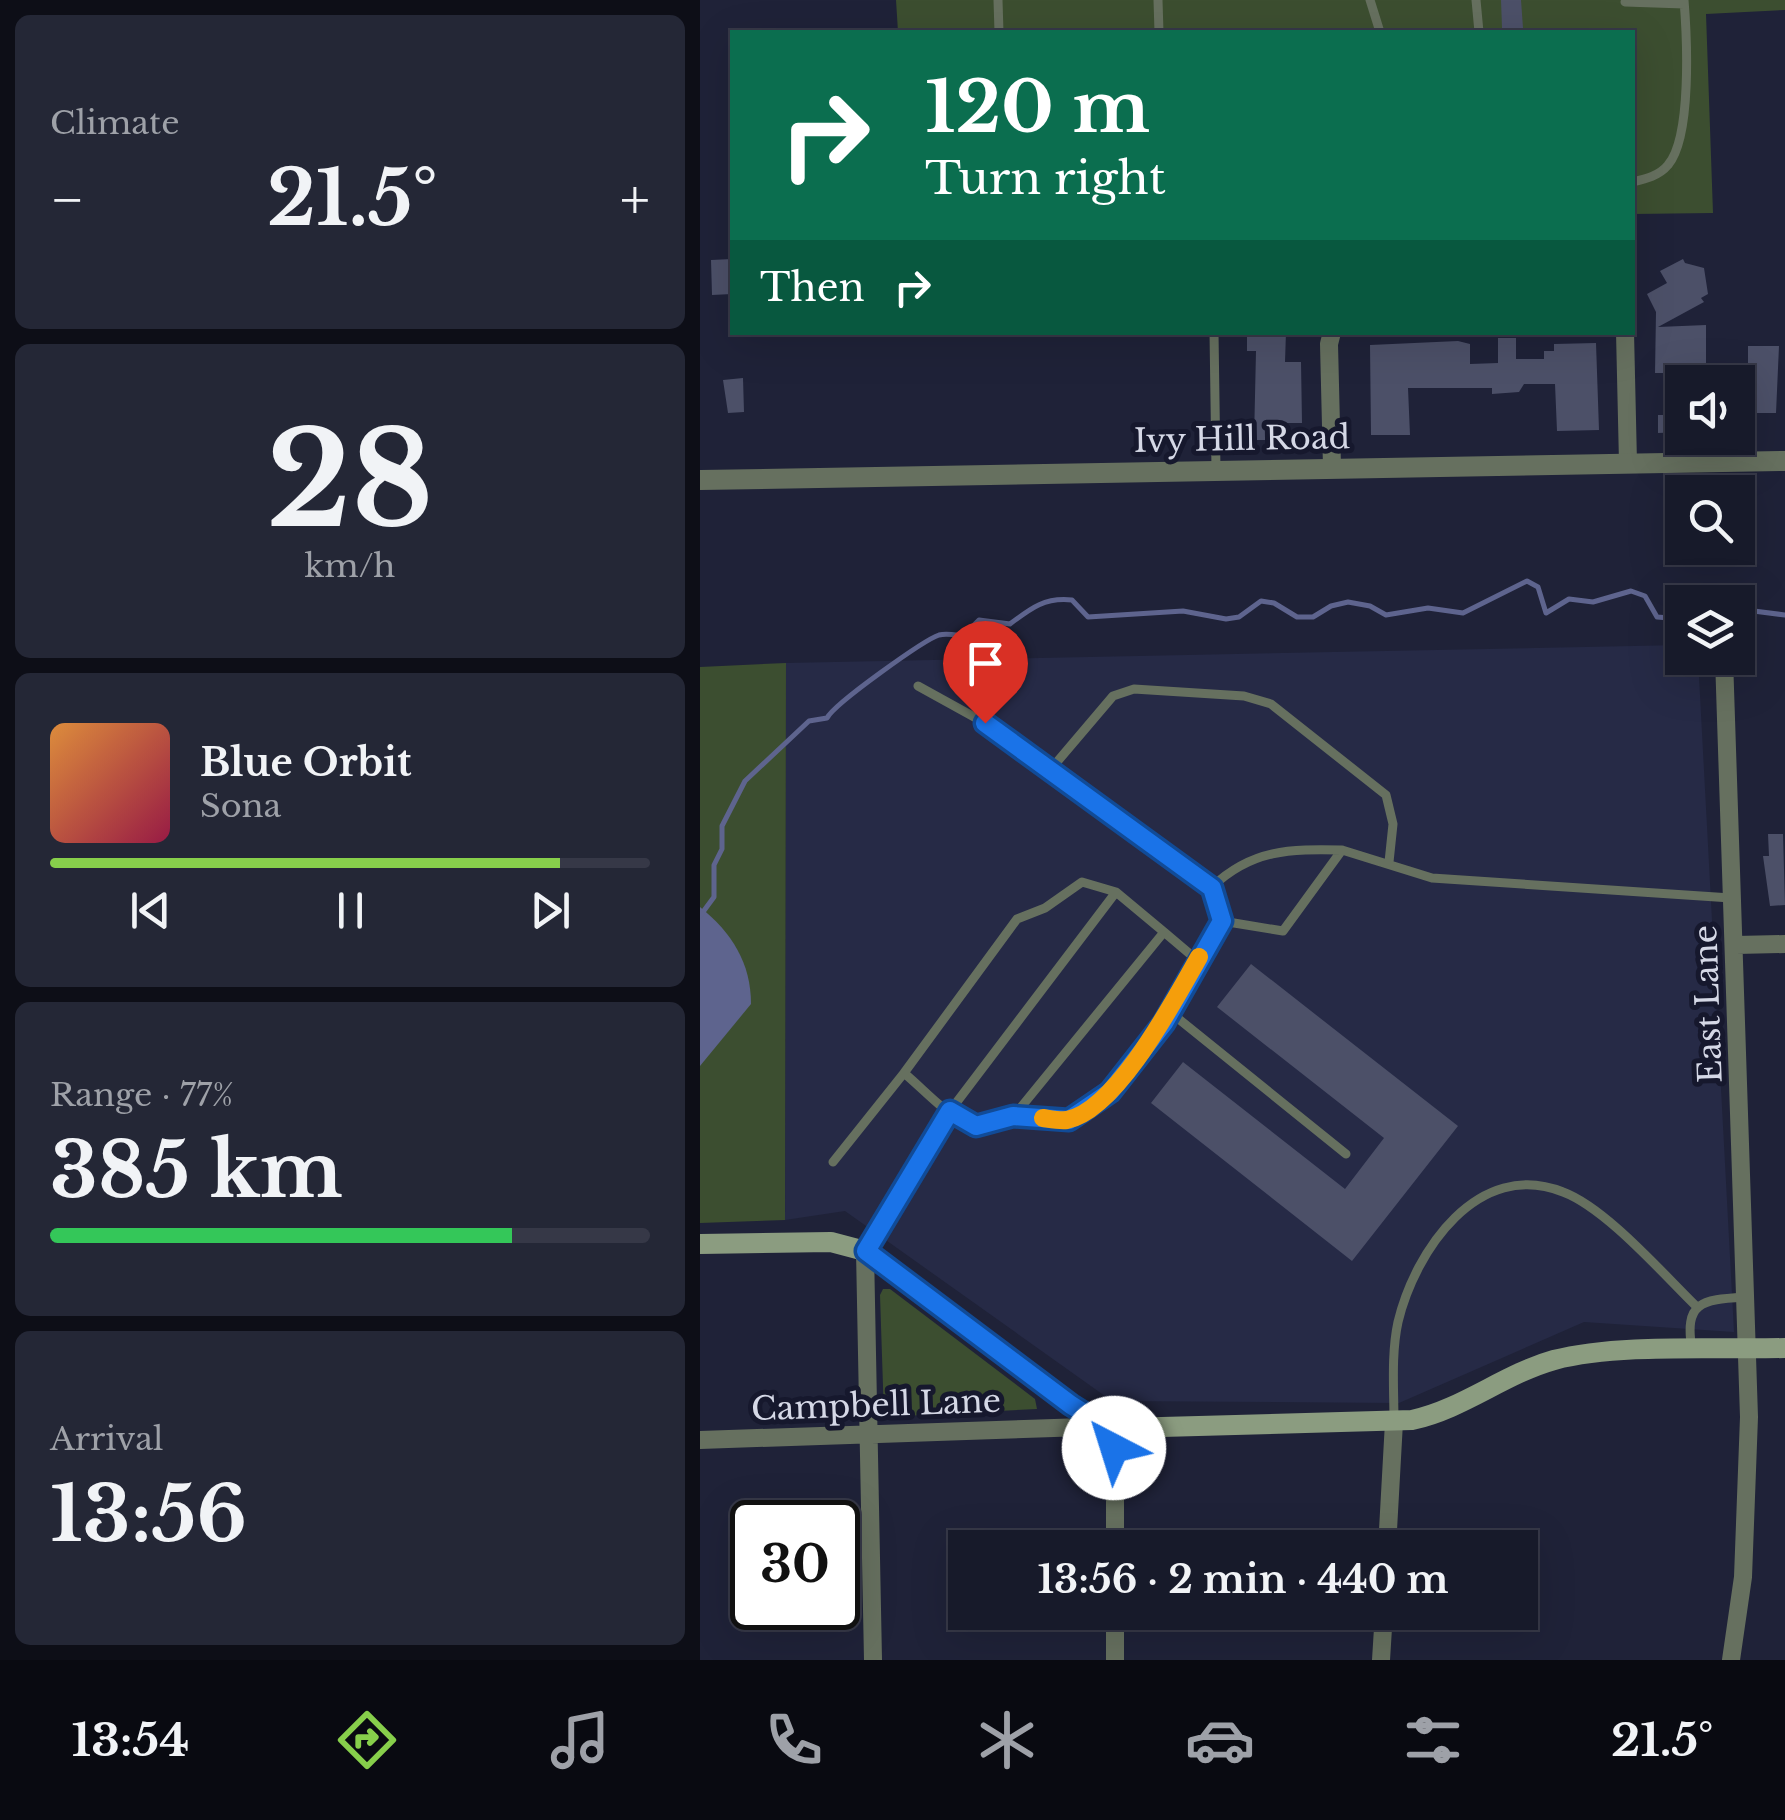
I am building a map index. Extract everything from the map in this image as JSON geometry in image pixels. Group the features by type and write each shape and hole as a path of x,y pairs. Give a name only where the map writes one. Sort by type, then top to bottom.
{"main road":[{"path":"700,1244 831,1242 866,1251 1071,1405 1095,1420 1115,1426 1156,1429 1394,1422 1438,1413 1531,1368 1566,1358 1785,1348"}],"street":[{"path":"1332,335 1332,467"},
{"path":"1625,335 1628,463"},
{"name":"Ivy Hill Road","path":"700,480 1785,461"},
{"name":"East Lane","path":"1725,675 1747,1350 1746,1514 1731,1660"},
{"path":"1736,945 1785,944"},
{"path":"866,1251 863,1268 872,1434 874,1660"},
{"path":"1388,1530 1394,1422"},
{"path":"1115,1426 1115,1530"},
{"name":"Campbell Lane","path":"700,1440 1115,1426"},
{"path":"1115,1630 1115,1660"},
{"path":"1381,1660 1383,1630"}],"lane":[{"path":"998,0 999,30"},
{"path":"1158,0 1159,30"},
{"path":"1370,0 1379,30"},
{"path":"1476,0 1479,30"},
{"path":"1625,2 1684,2 1685,75 1678,148 1664,170 1635,181"},
{"path":"1214,335 1216,470"},
{"path":"904,1073 950,1111 976,1126 1013,1116 1069,1120 1110,1092 1170,1012 1222,921 1212,888 985,723 918,686"},
{"path":"1051,769 1113,696 1134,690 1244,696 1271,704 1386,796 1393,824 1389,862"},
{"path":"1212,888 1238,864 1274,852 1342,850 1432,878 1734,899"},
{"path":"1222,921 1284,931 1342,850"},
{"path":"833,1162 1017,919 1045,908 1082,882 1116,892 1197,960"},
{"path":"866,1251 950,1111 1116,892"},
{"path":"1013,1116 1164,932"},
{"path":"1170,1012 1346,1154"},
{"path":"1394,1422 1397,1326 1408,1290 1424,1257 1451,1222 1474,1199 1500,1188 1535,1186 1562,1191 1587,1206 1697,1307"},
{"path":"1692,1350 1688,1325 1697,1307 1709,1300 1746,1296"}],"shaded area":[{"path":"1665,645 1665,675 1699,675 1734,1332 1584,1322 1399,1403 1112,1401 845,1211 785,1220 786,663"},
{"path":"700,907 738,950 748,975 751,1004 700,1066"}],"green space":[{"path":"896,0 1785,0 1785,10 1706,14 1713,213 1635,214 1635,30 898,30"},
{"path":"786,663 785,1220 700,1223 700,667"},
{"path":"883,1289 890,1289 1035,1399 1037,1409 884,1417 880,1295"}],"building":[{"path":"1501,0 1521,0 1523,28 1502,28"},
{"path":"730,259 730,294 712,295 711,260"},
{"path":"1683,259 1704,268 1708,294 1701,298 1704,302 1658,327 1706,325 1706,364 1665,365 1665,373 1655,373 1656,312 1647,294 1667,283 1660,271"},
{"path":"1247,335 1286,335 1285,362 1301,362 1302,423 1279,423 1279,440 1254,440 1256,351 1247,351"},
{"path":"1498,338 1516,338 1516,359 1544,359 1544,351 1554,351 1554,344 1596,343 1599,430 1557,431 1555,384 1524,384 1519,392 1492,394 1492,388 1408,388 1410,435 1371,435 1370,345 1458,341 1470,344 1470,364 1498,363"},
{"path":"1748,346 1779,346 1776,413 1755,413 1755,365 1748,365"},
{"path":"743,378 744,412 728,413 723,380"},
{"path":"1658,415 1665,415 1665,433 1658,433"},
{"path":"1768,834 1783,834 1785,905 1770,906 1763,856 1769,856"},
{"path":"1251,964 1458,1126 1352,1261 1151,1103 1183,1062 1345,1189 1384,1138 1217,1007"}],"waterway":[{"path":"700,916 714,897 714,865 722,849 722,826 745,781 809,721 827,718 862,686 930,639 942,634 963,636 979,620 1010,624 1054,600 1072,600 1088,617 1183,611 1226,619 1239,617 1261,601 1274,603 1297,617 1313,617 1331,606 1348,602 1370,606 1386,615 1428,608 1463,613 1527,581 1538,587 1546,613 1569,599 1593,602 1631,591 1645,596 1657,617 1665,618"},
{"path":"1755,611 1785,615"}],"slow traffic":[{"path":"1043,1118 1069,1120 1110,1092 1164,1023 1199,957"}],"route":[{"path":"985,723 1136,829 1212,888 1222,921 1164,1023 1110,1092 1069,1120 1013,1116 976,1126 950,1111 866,1251 1071,1405 1095,1420 1115,1426 1114,1448"}]}
